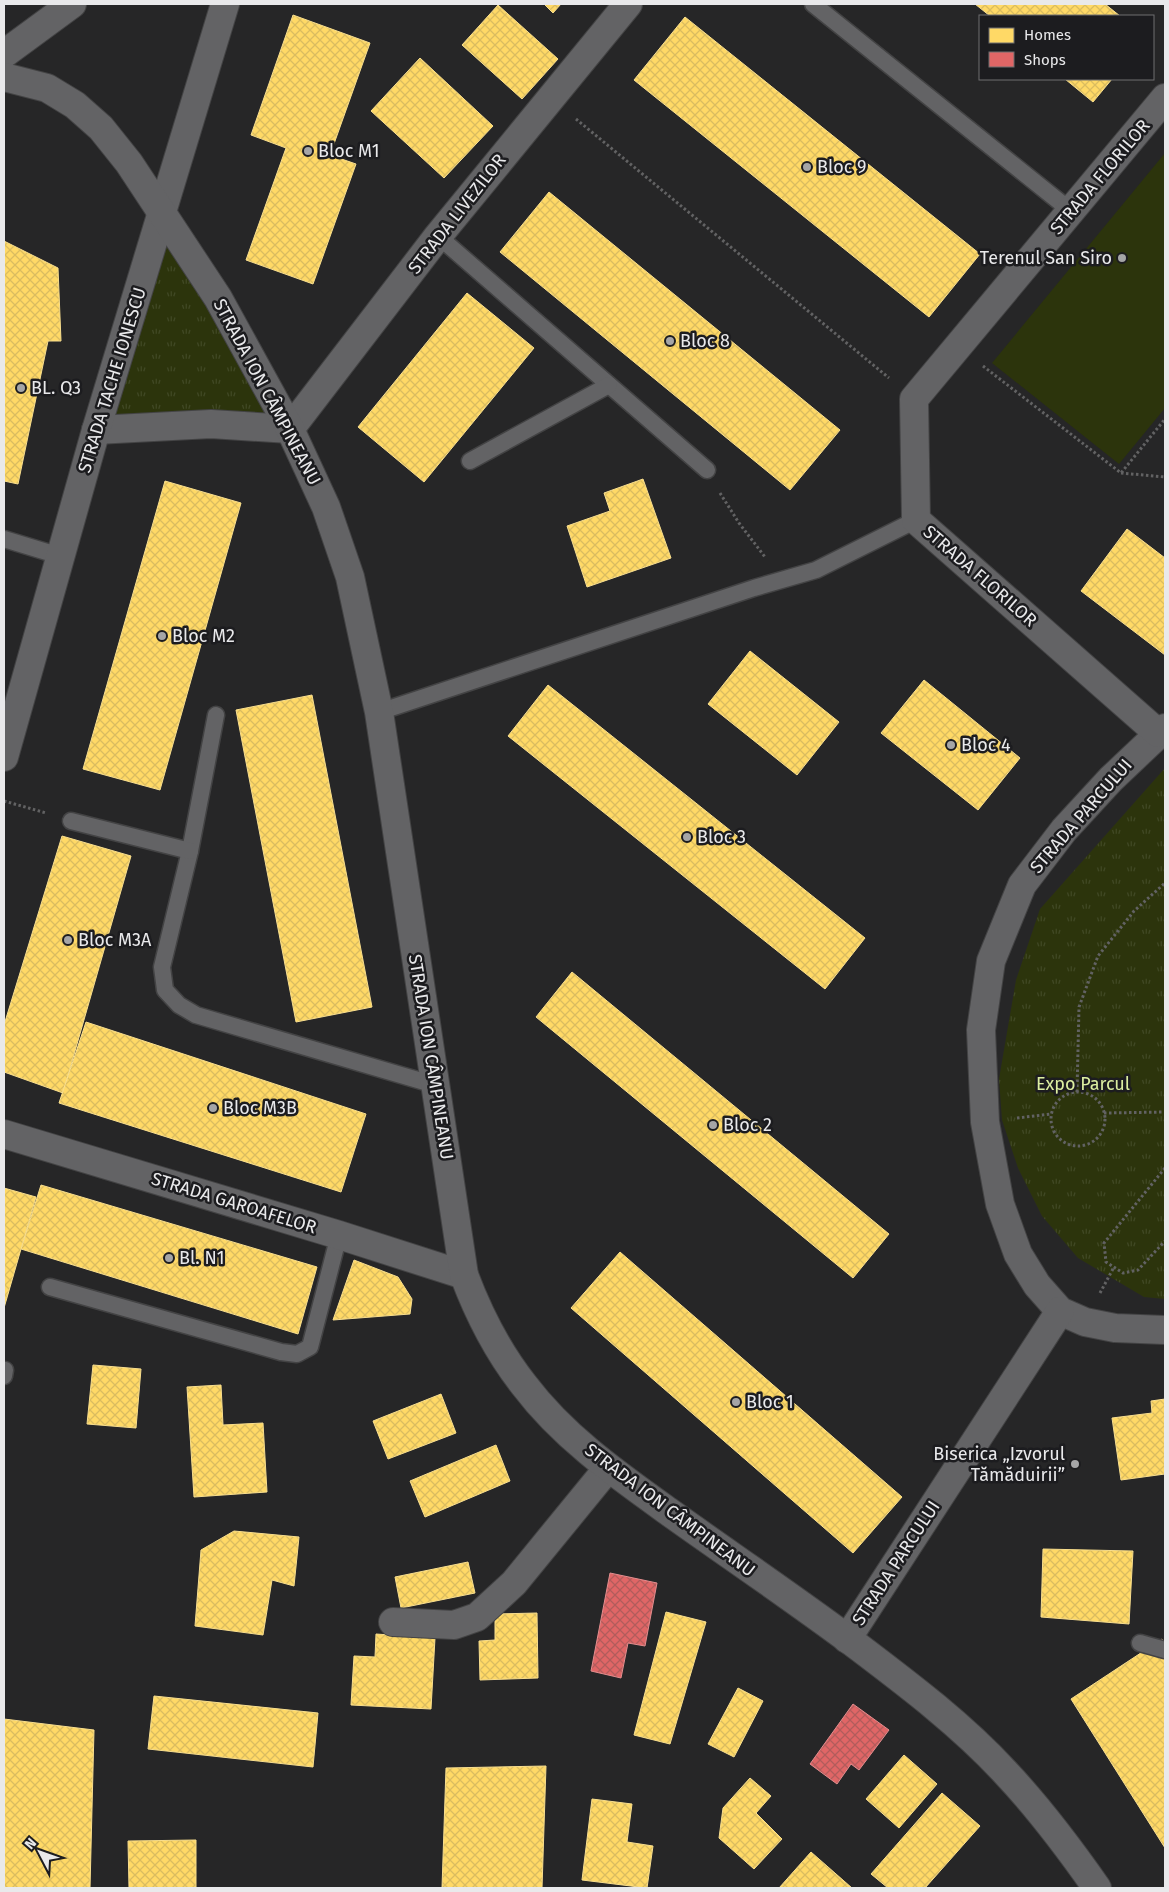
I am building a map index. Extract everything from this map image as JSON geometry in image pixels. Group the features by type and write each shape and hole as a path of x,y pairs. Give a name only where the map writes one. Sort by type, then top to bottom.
{"street":[{"path":"4,54 72,4"},
{"name":"STRADA TACHE IONESCU","path":"4,757 96,430 225,4"},
{"name":"STRADA LIVEZILOR","path":"290,429 438,236 628,4"},
{"name":"STRADA ION CÂMPINEANU","path":"4,77 47,88 75,105 101,128 129,163 218,298 290,429 326,506 350,577 379,712 464,1275 478,1313 524,1386 559,1424 608,1468 847,1638 915,1691 1004,1771 1038,1808 1097,1888"},
{"name":"STRADA FLORILOR","path":"1162,730 916,520 914,399 1165,98"},
{"path":"96,430 211,424 290,429"},
{"name":"STRADA PARCULUI","path":"1162,730 1111,779 1064,830 1022,885 991,961 981,1030 985,1122 1000,1204 1018,1254 1038,1285 1060,1311 1084,1322 1114,1328 1165,1330"},
{"name":"STRADA GAROAFELOR","path":"4,1134 339,1235 464,1275"},
{"name":"STRADA PARCULUI","path":"847,1638 1060,1311"},
{"path":"393,1622 454,1625 477,1617 514,1583 608,1468"}],"lane":[{"path":"812,4 1071,211"},
{"path":"438,236 707,470"},
{"path":"470,461 609,385"},
{"path":"379,712 782,579 816,570 916,520"},
{"path":"4,539 60,556"},
{"path":"216,715 190,851 162,968 165,990 179,1005 196,1014 435,1085"},
{"path":"72,821 190,851"},
{"path":"50,1287 280,1352 297,1354 310,1347 339,1235"},
{"path":"1140,1643 1165,1650"}],"path":[{"path":"550,97 914,399"},
{"path":"958,347 1121,473 1165,477"},
{"path":"1121,473 1165,419"},
{"path":"707,470 738,523 782,579"},
{"path":"4,801 72,821"},
{"path":"1077,1092 1079,1007 1098,956 1134,910 1165,884"},
{"path":"1077,1092 1086,1093 1094,1098 1104,1113 1102,1130 1091,1142 1074,1146 1059,1138 1053,1131 1051,1114 1060,1098 1077,1092"},
{"path":"1104,1113 1165,1112"},
{"path":"1165,1168 1104,1243 1106,1262 1123,1273 1138,1270 1165,1241"}],"green space":[{"name":"Terenul San Siro","path":"1165,153 1165,408 1119,464 992,363"},
{"path":"162,214 290,429 96,430"},
{"name":"Expo Parcul","path":"1165,768 1165,1299 1144,1297 1078,1258 1042,1216 1018,1168 1002,1120 999,1079 1016,980 1040,909"}],"building: Homes":[{"path":"544,4 561,4 553,13"},
{"path":"975,4 1105,4 1119,15 989,15"},
{"path":"498,5 558,59 522,99 462,45"},
{"name":"Bloc M1","path":"293,15 370,43 330,155 356,164 313,284 246,260 286,148 251,135"},
{"name":"Bloc 9","path":"685,17 980,254 929,317 634,80"},
{"path":"420,58 493,126 444,178 371,111"},
{"path":"1066,80 1111,80 1093,102"},
{"name":"Bloc 8","path":"549,192 840,430 790,490 500,252"},
{"name":"BL. Q3","path":"4,241 58,268 61,341 48,341 18,484 4,481"},
{"path":"467,293 534,348 424,482 358,427"},
{"path":"643,479 671,558 587,587 567,526 610,511 604,493"},
{"name":"Bloc M2","path":"165,481 241,503 160,790 83,769"},
{"path":"1127,529 1165,558 1165,655 1081,591"},
{"path":"750,651 839,722 797,775 708,704"},
{"name":"Bloc 4","path":"924,680 1020,758 978,810 881,733"},
{"name":"Bloc 3","path":"548,685 865,938 825,989 508,736"},
{"path":"312,695 372,1007 296,1022 236,710"},
{"name":"Bloc M3A","path":"62,836 131,856 63,1093 4,1072 4,1025"},
{"name":"Bloc 2","path":"572,972 889,1234 853,1278 536,1017"},
{"name":"Bloc M3B","path":"86,1022 366,1114 341,1192 59,1103"},
{"name":"Bl. N1","path":"41,1185 317,1267 298,1334 21,1249"},
{"path":"4,1188 36,1197 4,1308"},
{"name":"Bloc 1","path":"620,1252 902,1497 853,1553 571,1308"},
{"path":"354,1260 398,1277 412,1299 410,1314 333,1320"},
{"path":"93,1365 141,1369 136,1428 87,1424"},
{"path":"221,1385 223,1425 263,1423 267,1492 194,1497 187,1387"},
{"path":"441,1394 456,1433 388,1459 373,1421"},
{"path":"1165,1399 1165,1474 1121,1480 1112,1418 1152,1413 1151,1401"},
{"path":"496,1445 510,1481 425,1517 410,1481"},
{"path":"234,1531 299,1537 294,1586 272,1580 263,1635 195,1626 201,1550"},
{"path":"1043,1549 1133,1551 1129,1624 1041,1617"},
{"path":"468,1562 475,1593 401,1608 395,1577"},
{"path":"666,1612 706,1622 670,1744 634,1735"},
{"path":"537,1613 538,1678 480,1680 479,1641 495,1640 495,1614"},
{"path":"376,1634 435,1638 431,1709 351,1705 354,1656 375,1657"},
{"path":"1162,1639 1165,1644 1165,1848 1071,1699"},
{"path":"738,1688 763,1701 734,1757 708,1744"},
{"path":"154,1696 318,1713 313,1767 148,1749"},
{"path":"4,1719 94,1730 90,1888 4,1888"},
{"path":"904,1755 937,1784 899,1828 866,1799"},
{"path":"546,1766 542,1888 442,1888 446,1768"},
{"path":"750,1778 771,1796 756,1813 782,1839 754,1869 719,1838 723,1808"},
{"path":"942,1793 980,1826 925,1888 888,1888 871,1874"},
{"path":"592,1799 632,1804 627,1842 653,1846 647,1888 582,1880"},
{"path":"196,1840 196,1888 129,1888 128,1841"},
{"path":"811,1852 852,1888 779,1888"}],"building: Shops":[{"path":"610,1573 657,1583 645,1646 628,1643 621,1678 591,1671"},
{"path":"853,1704 889,1730 859,1770 851,1764 837,1784 810,1764"}],"place":[{"name":"Bloc M1","path":"308,151"},
{"name":"Bloc 9","path":"807,167"},
{"name":"Terenul San Siro","path":"1122,258"},
{"name":"Bloc 8","path":"670,341"},
{"name":"BL. Q3","path":"21,388"},
{"name":"Bloc M2","path":"162,636"},
{"name":"Bloc 4","path":"951,745"},
{"name":"Bloc 3","path":"687,837"},
{"name":"Bloc M3A","path":"68,940"},
{"name":"Bloc M3B","path":"213,1108"},
{"name":"Bloc 2","path":"713,1125"},
{"name":"Bl. N1","path":"169,1258"},
{"name":"Bloc 1","path":"736,1402"},
{"name":"Biserica „Izvorul Tămăduirii”","path":"1075,1464"}]}
